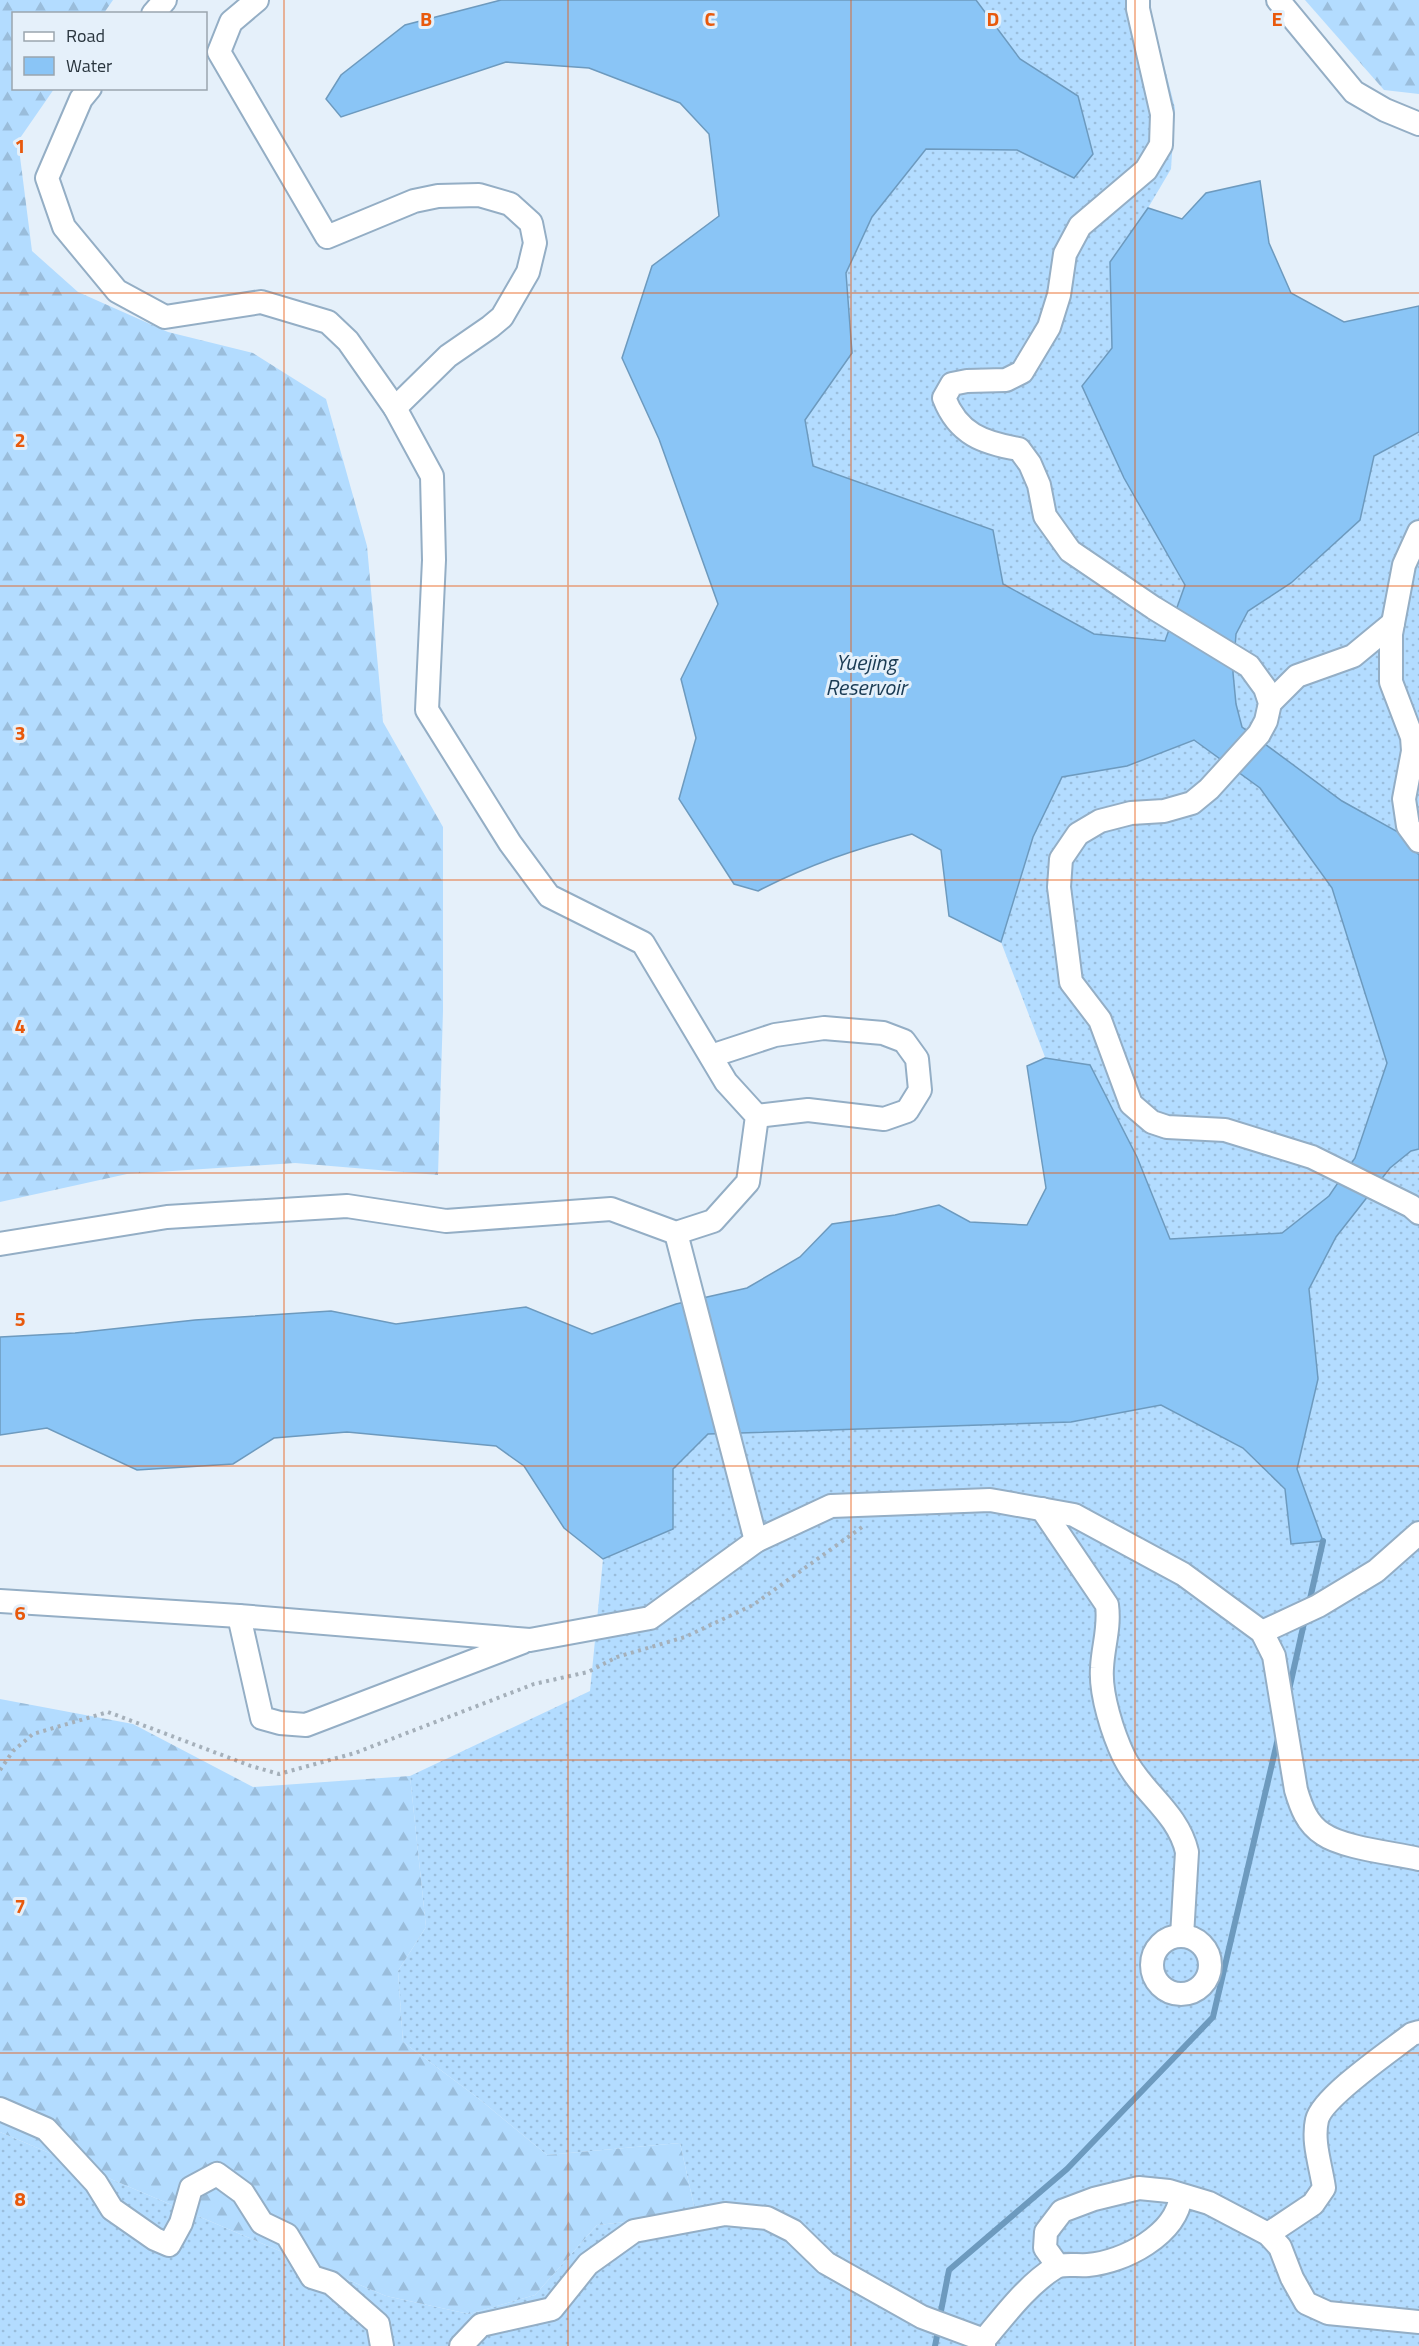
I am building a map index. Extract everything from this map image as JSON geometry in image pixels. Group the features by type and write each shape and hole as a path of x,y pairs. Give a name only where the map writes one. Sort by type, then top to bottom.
{"street":[{"path":"155,12 165,0"},
{"path":"257,0 231,22 219,52 327,237 414,201 438,196 478,195 510,204 531,223 535,243 528,272 502,317 448,356 395,408"},
{"path":"1138,0 1162,114 1161,146 1146,170 1080,226 1065,254 1059,295 1049,327 1022,372 1006,380 967,381 952,384 944,398 949,410 963,430 999,446 1019,449 1030,464 1039,485 1045,516 1070,551 1154,608 1249,666 1265,688 1270,703 1266,721 1259,734 1209,789 1192,803 1164,811 1131,813 1100,821 1078,834 1070,843 1061,859 1059,887 1071,982 1100,1020 1131,1104 1152,1122 1167,1127 1225,1130 1312,1157 1415,1210"},
{"path":"1278,0 1354,92 1385,110 1419,124"},
{"path":"88,90 81,99 47,178 64,227 117,291 165,317 261,302 328,322 348,341 395,408 432,476 434,560 427,710 510,843 549,896 643,943 726,1082 758,1116"},
{"path":"1419,532 1404,566 1393,623 1391,682 1412,737 1413,751 1404,799 1408,826 1419,841"},
{"path":"1270,703 1297,676 1353,656 1393,623"},
{"path":"711,1056 775,1035 824,1028 883,1033 904,1041 917,1059 920,1090 907,1111 884,1119 808,1110 758,1116"},
{"path":"0,1245 167,1217 347,1206 446,1221 612,1209 676,1233 712,1221 748,1182 758,1116"},
{"path":"676,1233 756,1541"},
{"path":"239,1616 262,1719 306,1725 530,1640 650,1618 756,1541 831,1506 990,1500 1074,1515 1183,1574 1262,1632 1274,1656 1296,1790 1302,1809 1312,1824 1323,1834 1339,1842 1419,1859"},
{"path":"1042,1509 1107,1605 1109,1623 1102,1668 1102,1686 1117,1739 1125,1759 1138,1778 1173,1819 1184,1840 1187,1852 1182,1935"},
{"path":"1262,1632 1318,1606 1376,1571 1419,1533"},
{"path":"0,1601 239,1616 530,1640"},
{"path":"1268,2234 1313,2204 1324,2188 1316,2140 1317,2117 1336,2094 1412,2034 1419,2032"},
{"path":"0,2109 46,2129 96,2183 112,2209 155,2239 169,2245 181,2223 191,2188 217,2174 243,2193 262,2223 286,2235 312,2277 331,2283 378,2324 382,2346"},
{"path":"1058,2266 1045,2248 1046,2232 1062,2211 1094,2199 1139,2188 1169,2191 1209,2203 1268,2234 1280,2247 1292,2278 1306,2303 1328,2313 1419,2322"},
{"path":"461,2346 481,2325 552,2309 588,2264 634,2231 725,2214 767,2218 793,2231 826,2263 922,2317 984,2343 1038,2281 1058,2266 1089,2265 1134,2253 1164,2229 1180,2209 1181,2196"}],"path":[{"path":"0,1770 14,1751 33,1734 108,1712 251,1766 279,1774 355,1753 534,1684 588,1672 617,1657 685,1637 753,1605 866,1524"}],"green space":[{"path":"0,0 113,0 105,12 12,12 12,90 53,90 18,141 32,251 78,292 168,332 253,353 326,399 367,546 383,722 443,827 443,1011 438,1175 295,1163 127,1174 0,1202"},
{"path":"501,0 1149,0 1175,108 1171,169 1148,208 1182,219 1206,193 1260,181 1269,243 1291,293 1344,322 1419,306 1419,2346 0,2346 0,2132 386,2296 469,2314 535,2295 597,2225 696,2215 680,2143 547,2155 478,2098 403,2042 398,1971 426,1927 410,1776 590,1691 603,1559 564,1528 524,1466 496,1446 347,1432 274,1438 233,1464 137,1470 47,1428 0,1435 0,1337 75,1333 195,1320 331,1311 396,1324 526,1307 592,1334 676,1304 747,1288 800,1257 832,1224 895,1215 939,1205 970,1222 1027,1225 1046,1188 1027,1066 1045,1057 1001,942 949,916 941,850 912,834 834,858 758,891 734,884 679,799 696,738 681,679 718,604 659,439 622,358 652,266 719,216 709,134 680,103 588,68 506,62 341,117 326,99 341,75 405,25"},
{"path":"1305,0 1419,0 1419,94 1384,90"},
{"path":"0,1699 133,1724 253,1787 410,1776 426,1927 398,1971 403,2042 478,2098 547,2155 680,2143 696,2215 597,2225 535,2295 469,2314 386,2296 0,2132"}],"water":[{"name":"Yuejing Reservoir","path":"501,0 976,0 1020,59 1078,96 1093,154 1074,178 1017,150 926,149 872,217 846,273 852,353 805,420 813,466 993,530 1003,584 1094,634 1165,641 1185,585 1124,478 1082,386 1112,348 1110,262 1148,208 1182,219 1206,193 1260,181 1269,243 1291,293 1344,322 1419,306 1419,432 1374,456 1360,520 1291,583 1248,611 1236,634 1233,673 1236,704 1242,727 1342,801 1398,832 1419,855 1419,1149 1411,1151 1390,1168 1336,1237 1309,1289 1318,1379 1297,1469 1323,1541 1291,1544 1285,1489 1243,1448 1161,1405 1071,1422 708,1434 673,1469 673,1529 603,1559 564,1528 524,1466 496,1446 347,1432 274,1438 233,1464 137,1470 47,1428 0,1435 0,1337 75,1333 195,1320 331,1311 396,1324 526,1307 592,1334 676,1304 747,1288 800,1257 832,1224 895,1215 939,1205 970,1222 1027,1225 1046,1188 1027,1066 1045,1058 1090,1065 1137,1157 1170,1239 1282,1233 1329,1196 1355,1158 1387,1063 1332,888 1260,788 1194,740 1127,766 1062,777 1033,837 1001,942 949,916 941,850 912,834 834,858 758,891 734,884 679,799 696,738 681,679 718,604 659,439 622,358 652,266 719,216 709,134 680,103 589,68 506,62 341,117 326,99 341,75 405,25"}],"waterway":[{"path":"1310,1599 1323,1541"},
{"path":"1289,1690 1304,1623"},
{"path":"941,2311 949,2270 1067,2169 1213,2017 1279,1734"},
{"path":"935,2346 937,2336"}]}
